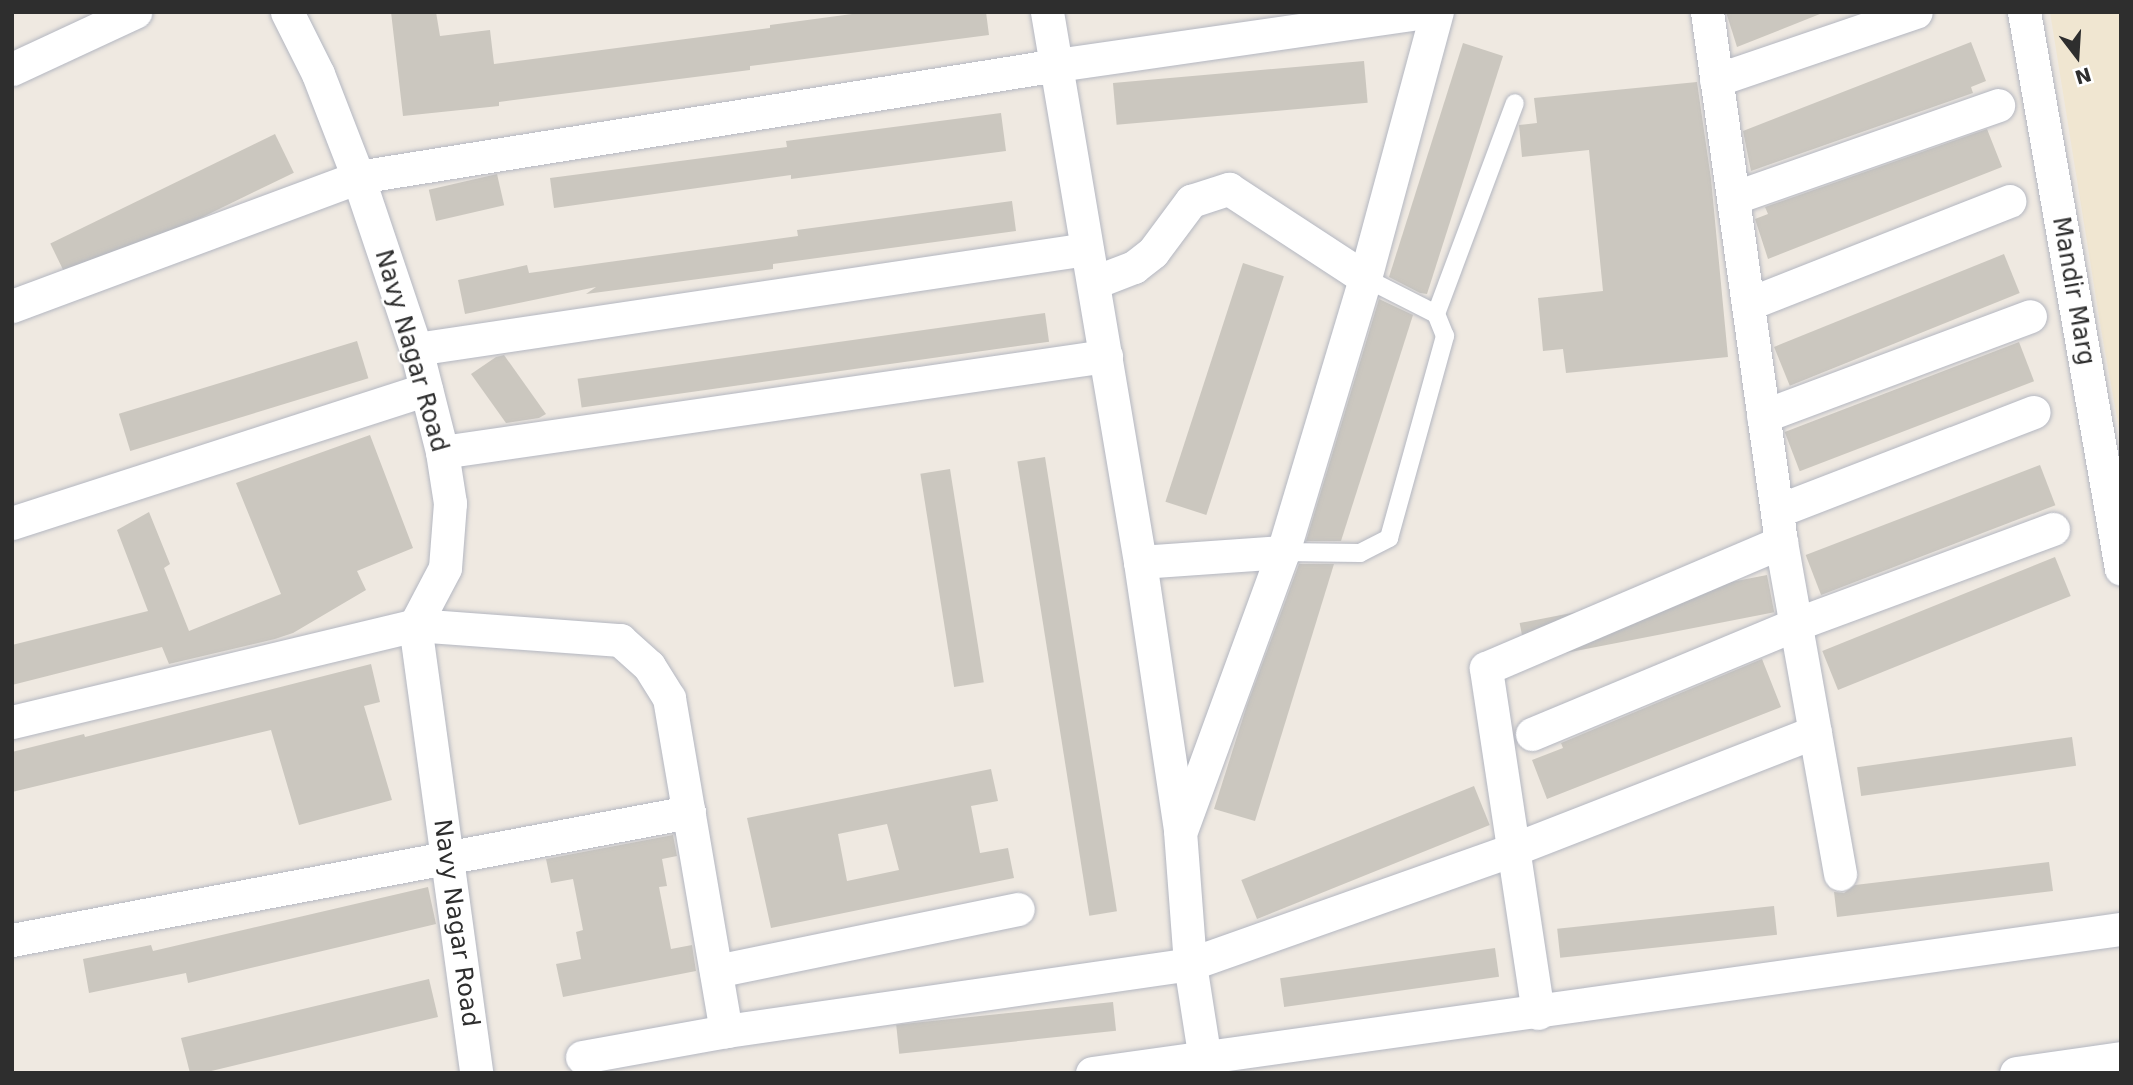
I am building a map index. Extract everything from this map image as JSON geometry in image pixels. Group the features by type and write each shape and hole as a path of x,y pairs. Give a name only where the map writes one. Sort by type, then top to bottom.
{"street":[{"path":"12,69 135,12"},
{"name":"Navy Nagar Road","path":"287,12 318,74 358,177 415,349 442,452 450,503 445,568 415,625 476,1073"},
{"path":"1047,12 1087,249 1095,282 1140,562 1180,831 1191,964 1205,1065"},
{"path":"12,306 358,177 1057,65 1425,12"},
{"path":"1180,831 1283,552 1365,278 1437,12"},
{"path":"1707,12 1779,526 1840,874"},
{"path":"1716,80 1916,12"},
{"name":"Mandir Marg","path":"2024,12 2121,569"},
{"path":"1733,198 1998,104"},
{"path":"1095,282 1134,267 1153,252 1191,201 1229,189 1365,278"},
{"path":"1748,304 2009,201"},
{"path":"415,349 1087,249"},
{"path":"1763,416 2029,316"},
{"path":"442,452 1106,356"},
{"path":"12,523 426,389"},
{"path":"1538,1013 1486,668 1779,526 2034,412"},
{"path":"1532,734 1796,624 2053,529"},
{"path":"1140,562 1283,552"},
{"path":"12,722 415,625 620,640 649,666 669,698 726,1031"},
{"path":"582,1057 726,1031 1191,964 1512,849 1815,732"},
{"path":"12,940 689,812"},
{"path":"716,971 1018,909"},
{"path":"1092,1073 1205,1065 1538,1013 2121,929"},
{"path":"2016,1073 2121,1058"}],"lane":[{"path":"1436,314 1515,103"},
{"path":"1283,552 1360,553 1389,538 1445,336 1436,314 1365,278"}],"shaded area":[{"path":"2050,12 2121,12 2121,440 2101,329"}],"building":[{"path":"391,12 436,12 440,36 490,30 494,64 770,28 770,25 867,12 986,12 989,35 750,66 750,70 499,102 499,106 403,116"},
{"path":"1726,12 1820,12 1820,14 1737,47"},
{"path":"1971,42 1986,81 1971,87 1973,93 1751,171 1743,131"},
{"path":"1463,43 1503,56 1427,294 1420,293 1389,277"},
{"path":"1364,61 1368,103 1117,125 1113,83"},
{"path":"1697,82 1711,179 1728,357 1566,373 1563,349 1543,351 1538,298 1603,291 1589,150 1522,157 1519,125 1537,123 1534,98"},
{"path":"1001,113 1006,151 791,179 791,175 554,208 550,178 787,147 786,141"},
{"path":"1987,129 2002,167 1768,259 1755,219 1768,214 1765,207"},
{"path":"275,134 294,173 69,282 50,244"},
{"path":"497,174 504,205 436,221 429,190"},
{"path":"1012,201 1016,231 773,264 773,269 586,294 596,287 465,314 458,280 527,265 529,273 798,236 797,230"},
{"path":"2004,254 2020,293 1790,386 1774,347"},
{"path":"1243,263 1284,276 1206,515 1165,502"},
{"path":"1379,299 1413,315 1341,541 1306,541"},
{"path":"1045,313 1049,342 582,407 578,379"},
{"path":"357,341 368,378 130,451 119,414"},
{"path":"2019,342 2034,381 1800,471 1785,432"},
{"path":"504,355 546,414 539,418 506,423 471,374 496,357"},
{"path":"370,435 413,548 357,571 366,590 293,633 275,639 169,664 162,647 12,685 12,645 148,611 117,530 149,512 170,564 164,568 189,631 281,594 236,483"},
{"path":"1045,457 1117,911 1089,916 1017,461"},
{"path":"2040,465 2055,505 1821,595 1806,555"},
{"path":"950,469 984,682 954,687 920,474"},
{"path":"2055,557 2071,596 1838,690 1822,651"},
{"path":"1299,564 1334,564 1255,821 1214,809 1247,705"},
{"path":"1767,575 1774,612 1527,660 1520,623"},
{"path":"1762,659 1781,707 1547,799 1532,760 1563,748 1561,743"},
{"path":"371,664 380,702 364,706 392,800 299,825 271,730 12,792 12,752 84,734 85,737"},
{"path":"2072,737 2076,766 1861,796 1857,767"},
{"path":"991,769 998,801 971,806 980,853 1008,848 1014,878 771,928 747,818","holes":["887,824 899,870 847,881 838,834"]},
{"path":"1474,786 1490,825 1257,919 1241,880"},
{"path":"673,835 677,856 662,859 667,886 659,887 671,949 692,945 696,971 563,997 556,964 581,959 576,932 583,930 573,879 551,883 546,859"},
{"path":"2049,862 2053,891 1837,917 1834,892 1844,893 1855,885"},
{"path":"428,887 436,924 188,983 186,973 89,993 83,959 151,945 153,951"},
{"path":"1774,906 1777,935 1560,958 1557,929"},
{"path":"1495,948 1499,977 1284,1007 1280,978"},
{"path":"429,979 438,1017 203,1073 190,1073 181,1038"},
{"path":"1113,1002 1116,1031 899,1054 896,1025"}]}
